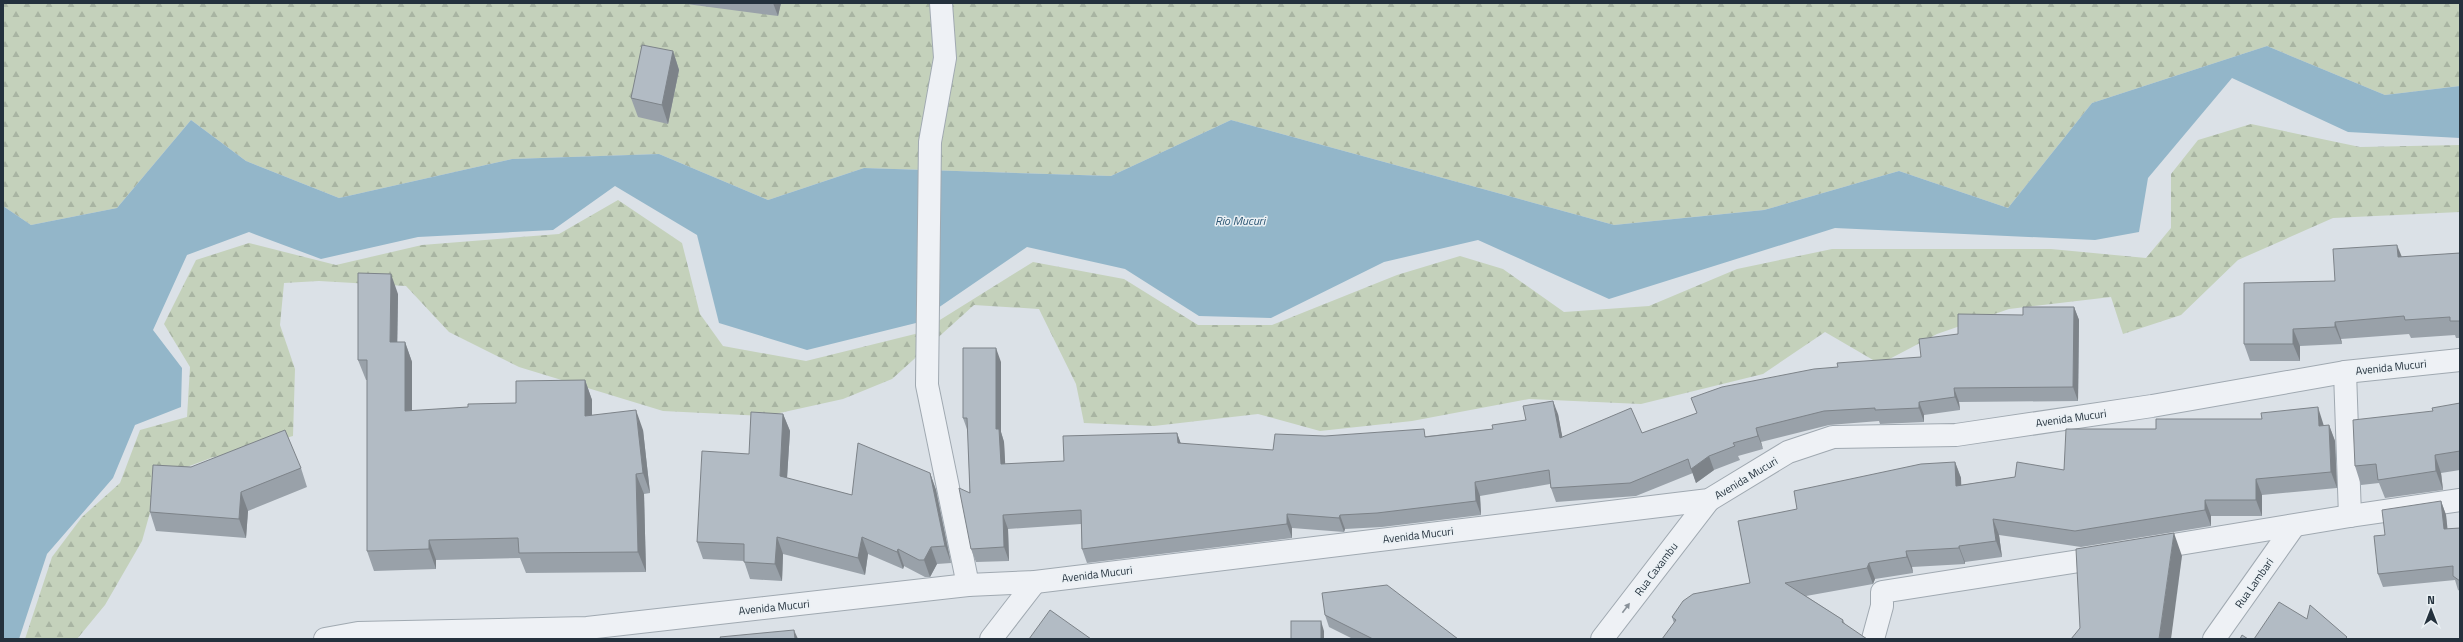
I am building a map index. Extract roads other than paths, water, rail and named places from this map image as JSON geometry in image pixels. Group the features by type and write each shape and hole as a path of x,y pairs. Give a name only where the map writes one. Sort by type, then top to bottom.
{"street":[{"path":"941,3 945,58 930,142 927,385 968,586"},
{"name":"Avenida Mucuri","path":"325,639 356,636 594,633 968,586 1035,582 1709,500 1788,452 1833,437 1956,435 2152,406 2345,372 2460,360"},
{"path":"2345,372 2350,516"},
{"name":"Rua Caxambu","path":"1602,639 1709,500"},
{"path":"1872,639 1882,606 1882,592 2350,516 2460,500"},
{"name":"Rua Lambari","path":"2214,639 2294,526"},
{"path":"990,639 1035,582"}],"water":[{"name":"Rio Mucuri","path":"2267,46 2385,95 2460,86 2460,138 2348,132 2232,78 2148,178 2139,232 2095,240 1835,228 1609,299 1478,240 1384,262 1271,318 1199,316 1125,269 1027,247 916,323 807,350 719,323 697,235 615,186 553,230 418,237 321,259 249,232 187,255 153,330 182,368 181,407 135,425 113,478 47,554 19,639 3,639 3,206 31,225 117,208 191,120 246,161 339,198 512,159 659,154 768,200 864,168 1111,176 1231,120 1614,225 1764,210 1899,171 2008,208 2092,103"}]}
